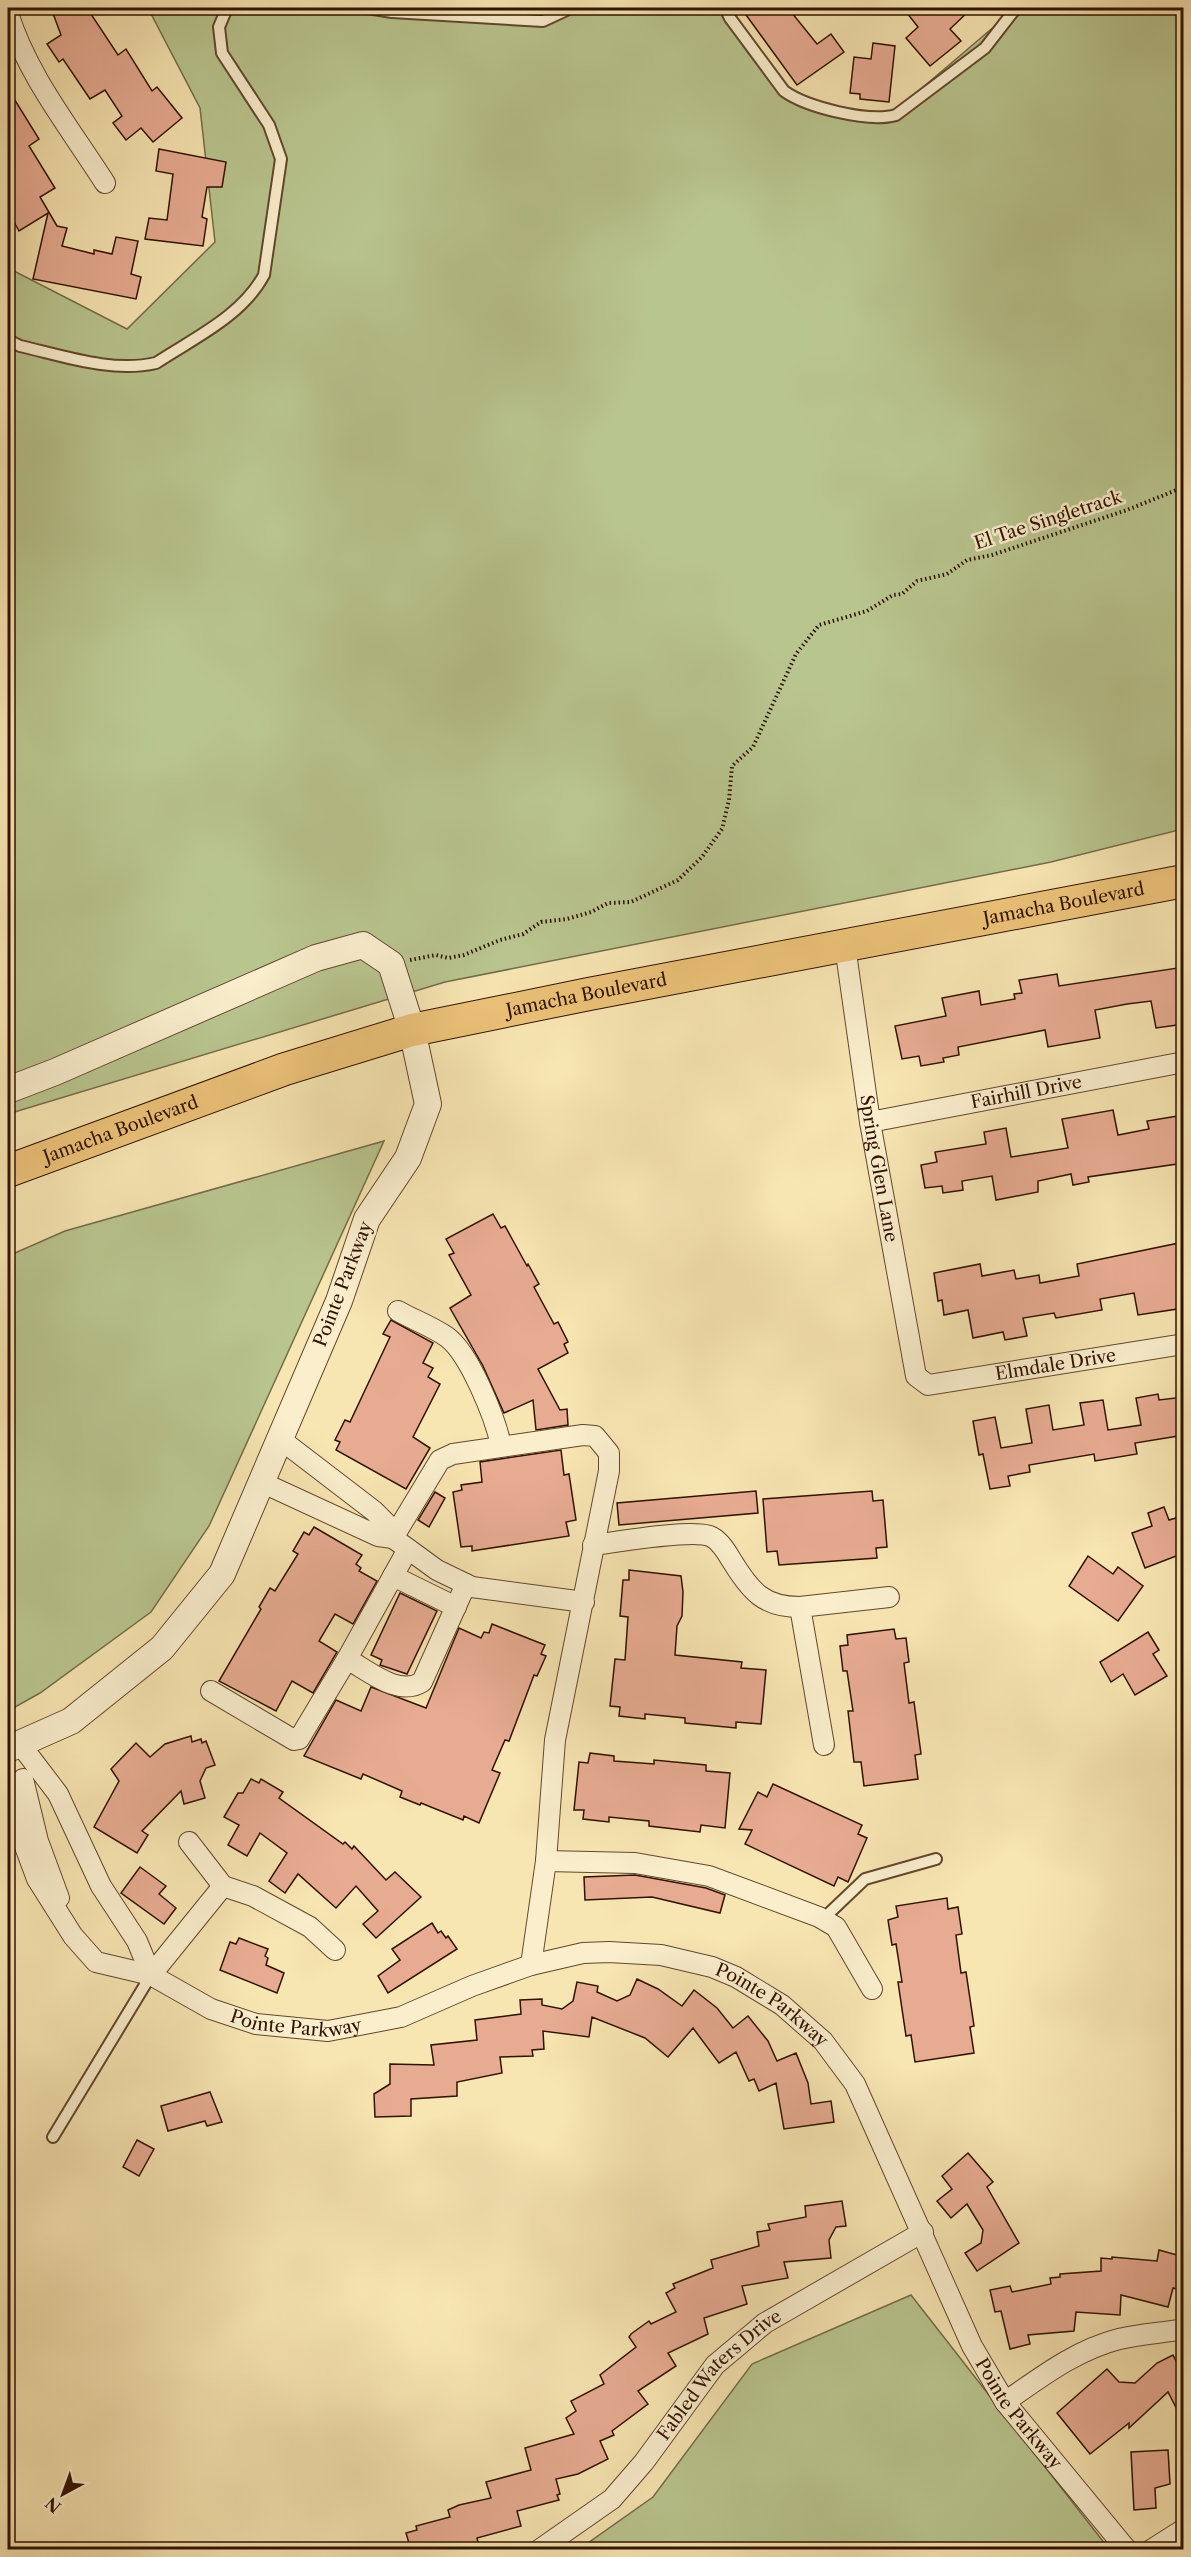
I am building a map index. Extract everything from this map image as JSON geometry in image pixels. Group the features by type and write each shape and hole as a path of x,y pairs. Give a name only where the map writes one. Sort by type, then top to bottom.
{"main road":[{"name":"Jamacha Boulevard","path":"8,1171 285,1069 412,1030 1184,881"}],"street":[{"path":"8,13 15,37 40,82 105,183"},
{"path":"8,1090 55,1072 316,958 363,945 391,964"},
{"name":"Spring Glen Lane","path":"845,946 870,1122 916,1376 928,1385"},
{"name":"Pointe Parkway","path":"391,964 412,1030 428,1104 408,1158 367,1219 339,1301 222,1574 162,1648 71,1721 14,1747 38,1841 73,1936 96,1962 151,1975 211,2009 256,2024 328,2031 401,2017 472,1986 531,1965 583,1953 623,1952 661,1955 687,1960 736,1977 782,2005 823,2041 855,2084 972,2346 1005,2402 1127,2550"},
{"name":"Fairhill Drive","path":"870,1122 1184,1062"},
{"path":"398,1311 448,1338 459,1350 497,1428 501,1445"},
{"name":"Elmdale Drive","path":"928,1385 1184,1344"},
{"path":"211,1691 294,1740 299,1739 393,1576 400,1544 433,1468 441,1460 453,1454 501,1445 595,1436 609,1453 609,1471 555,1740 546,1861 531,1965"},
{"path":"280,1438 386,1523 400,1544"},
{"path":"261,1482 400,1544 437,1570 466,1584 584,1602"},
{"path":"336,1517 348,1491"},
{"path":"593,1545 693,1533 712,1536 721,1544 741,1575 769,1604 800,1607 889,1597"},
{"path":"393,1576 456,1607"},
{"path":"347,1659 396,1686 414,1687 422,1682 466,1584"},
{"path":"800,1607 824,1745"},
{"path":"14,1747 58,1794 101,1886 137,1941 151,1975 223,1886"},
{"path":"189,1842 223,1886 253,1896 310,1927 335,1950"},
{"path":"546,1861 635,1863 709,1876 823,1919 836,1927 844,1938 872,1989"},
{"name":"Fabled Waters Drive","path":"539,2550 612,2499 644,2462 715,2365 758,2329 922,2232"},
{"path":"1005,2402 1058,2364 1094,2347 1120,2339 1184,2330"},
{"path":"1151,2550 1184,2529"}],"lane":[{"path":"8,340 20,346 112,365 144,366 156,363 231,314 258,286 264,275 281,159 269,125 222,53 219,27 227,8"},
{"path":"367,8 392,12 543,21 571,8"},
{"path":"725,8 784,91 795,99 842,112 888,117 896,115 985,48 1016,8"},
{"path":"823,1919 865,1879 936,1859"},
{"path":"53,2137 151,1975"}],"path":[{"name":"El Tae Singletrack","path":"391,964 436,955 448,958 464,955 500,940 523,934 541,921 567,919 591,912 609,903 631,902 678,880 702,856 722,828 732,779 732,766 753,747 796,654 819,625 867,611 893,595 902,594 917,581 947,574 967,560 992,555 1127,510 1184,486"}],"green space":[{"path":"148,8 725,8 784,91 842,112 888,117 1016,8 1183,8 1183,829 1051,862 445,982 8,1114 8,263 10,269 127,329 215,242 200,108"},
{"path":"384,1141 209,1526 151,1612 40,1693 8,1711 8,1256 65,1231"},
{"path":"911,2295 1109,2549 578,2550 653,2497 752,2364"}],"building":[{"path":"51,8 87,8 118,55 126,49 152,91 157,87 182,118 153,142 141,128 126,140 113,123 122,116 105,90 90,99 63,59 59,62 47,44 61,35"},
{"path":"741,8 788,8 817,44 831,34 844,52 797,85"},
{"path":"903,8 972,8 950,29 961,41 930,66 906,38 918,27"},
{"path":"873,43 895,46 889,102 860,99 860,94 850,93 854,57 871,59"},
{"path":"8,89 39,139 29,146 55,188 40,197 57,226 67,228 62,246 94,254 94,250 112,254 116,237 138,241 131,274 141,277 136,299 33,279 48,213 19,231 14,222 8,226"},
{"path":"159,149 226,162 222,187 207,187 202,217 207,219 203,246 145,239 149,218 167,220 173,174 156,171"},
{"path":"1184,967 1184,1024 1156,1028 1151,1001 1095,1010 1100,1038 1048,1047 1045,1030 958,1047 959,1055 943,1058 944,1062 921,1066 919,1056 902,1059 895,1026 946,1016 942,998 979,991 981,1005 1015,999 1014,994 1022,993 1019,980 1057,974 1059,986"},
{"path":"1113,1110 1118,1135 1149,1129 1147,1121 1184,1115 1184,1163 1088,1177 1089,1182 1073,1185 1071,1174 1038,1181 1038,1192 996,1200 992,1176 962,1181 963,1190 943,1193 942,1186 925,1188 921,1165 937,1162 935,1152 986,1144 984,1132 1006,1128 1011,1157 1068,1148 1062,1119"},
{"path":"493,1214 501,1228 505,1226 527,1266 528,1264 539,1284 534,1287 554,1324 558,1322 568,1342 564,1344 568,1353 538,1369 560,1410 567,1409 568,1425 536,1430 533,1400 504,1413 483,1366 450,1308 471,1295 449,1255 454,1253 446,1239"},
{"path":"1179,1243 1180,1250 1184,1250 1184,1308 1138,1315 1134,1293 1100,1299 1102,1310 1056,1318 1054,1313 1023,1318 1027,1336 1005,1340 1003,1332 973,1338 968,1310 944,1315 942,1300 938,1301 934,1273 980,1264 982,1276 1014,1270 1016,1279 1039,1275 1040,1283 1079,1276 1077,1264"},
{"path":"391,1320 433,1343 423,1363 433,1368 428,1377 440,1384 413,1437 430,1448 406,1489 336,1450 340,1442 335,1440 345,1420 350,1422 390,1337 383,1334"},
{"path":"1158,1394 1159,1400 1184,1397 1184,1435 1135,1443 1137,1454 1095,1461 1094,1454 1029,1465 1030,1472 1008,1476 1010,1486 990,1489 983,1454 979,1455 973,1421 995,1417 1001,1448 1032,1443 1026,1409 1049,1405 1053,1430 1084,1425 1080,1403 1103,1400 1108,1430 1141,1425 1136,1398"},
{"path":"561,1450 564,1475 569,1474 576,1520 566,1522 569,1536 472,1551 472,1546 461,1547 453,1492 462,1490 461,1485 482,1482 480,1462"},
{"path":"756,1491 758,1513 619,1525 617,1503"},
{"path":"872,1491 873,1501 883,1500 887,1547 876,1548 877,1558 779,1565 777,1551 767,1552 763,1499"},
{"path":"435,1492 445,1498 429,1527 418,1520"},
{"path":"1164,1507 1169,1520 1176,1518 1184,1538 1184,1553 1145,1568 1132,1533 1152,1526 1148,1513"},
{"path":"314,1527 362,1555 356,1564 361,1568 359,1571 377,1581 353,1624 335,1614 319,1641 337,1652 313,1693 292,1681 276,1711 219,1681 261,1609 259,1607 270,1588 275,1591 298,1554 293,1551 304,1532 309,1535"},
{"path":"1088,1556 1113,1574 1118,1567 1143,1586 1118,1621 1069,1586"},
{"path":"629,1570 681,1576 682,1616 677,1626 675,1655 742,1662 741,1668 766,1670 761,1724 736,1722 736,1728 685,1723 685,1718 645,1714 645,1719 619,1716 620,1707 610,1706 615,1659 625,1660 628,1617 620,1616 623,1580 629,1580"},
{"path":"400,1593 437,1611 407,1674 380,1665 382,1660 371,1655"},
{"path":"492,1624 545,1645 541,1654 546,1656 537,1676 534,1675 509,1741 505,1740 492,1770 500,1773 479,1823 464,1816 463,1820 400,1797 402,1791 363,1774 361,1779 304,1756 336,1700 361,1711 371,1687 426,1708 459,1628 481,1638 484,1632 489,1633"},
{"path":"894,1629 896,1639 906,1638 909,1662 904,1663 909,1703 914,1702 921,1754 915,1755 918,1779 864,1786 861,1762 854,1762 848,1711 853,1711 847,1671 843,1671 840,1646 848,1645 847,1635"},
{"path":"1148,1632 1159,1650 1153,1654 1167,1676 1135,1695 1123,1674 1111,1682 1100,1662"},
{"path":"191,1736 192,1742 201,1739 202,1743 206,1741 215,1765 206,1768 200,1781 205,1798 184,1804 181,1791 142,1831 148,1835 137,1853 94,1827 119,1781 111,1769 136,1743 150,1757 165,1744"},
{"path":"590,1753 614,1756 614,1761 654,1764 654,1760 706,1765 706,1771 730,1773 725,1828 701,1825 700,1832 649,1826 649,1821 609,1817 609,1822 583,1819 584,1810 574,1810 579,1762 588,1763"},
{"path":"251,1779 259,1783 261,1779 283,1792 279,1798 343,1844 345,1842 352,1849 354,1846 386,1880 395,1872 421,1897 376,1938 363,1924 378,1911 356,1886 336,1908 298,1874 285,1893 269,1881 287,1853 260,1833 247,1856 228,1845 239,1825 224,1817 238,1793 243,1793"},
{"path":"773,1784 862,1825 858,1834 867,1838 848,1882 838,1877 834,1886 745,1844 752,1830 739,1829 758,1792 767,1797"},
{"path":"140,1867 166,1886 159,1894 176,1908 164,1924 121,1893"},
{"path":"635,1875 706,1888 725,1895 720,1913 652,1897 585,1900 584,1877"},
{"path":"947,1898 948,1909 958,1907 962,1934 956,1935 961,1973 966,1972 974,2026 970,2027 974,2053 915,2062 911,2035 906,2036 898,1982 902,1982 896,1944 892,1945 888,1920 898,1917 896,1906"},
{"path":"432,1923 438,1933 441,1931 446,1938 448,1936 457,1949 388,1993 378,1976 400,1960 392,1949"},
{"path":"239,1938 268,1949 265,1956 268,1958 266,1965 284,1973 277,1993 220,1970 230,1942 236,1944"},
{"path":"637,1979 658,1989 682,2006 694,1990 717,2008 733,2028 748,2016 768,2041 777,2061 796,2053 808,2083 811,2104 831,2101 834,2122 784,2129 776,2083 759,2091 754,2079 749,2081 736,2052 719,2063 693,2028 668,2057 645,2038 592,2017 589,2037 543,2031 544,2049 532,2050 533,2056 500,2057 502,2073 457,2082 457,2096 411,2099 411,2116 375,2117 374,2094 390,2084 390,2064 434,2065 431,2045 477,2040 475,2020 521,2014 520,2000 542,1999 542,2005 562,2009 573,2001 577,1982 598,1986 597,1992 617,2001 630,1995"},
{"path":"210,2092 222,2122 207,2126 205,2121 168,2131 161,2106"},
{"path":"137,2140 154,2149 139,2176 123,2167"},
{"path":"968,2153 993,2182 987,2187 1019,2243 977,2271 965,2253 981,2243 983,2230 967,2204 951,2218 937,2201 952,2189 942,2176"},
{"path":"842,2201 846,2226 836,2227 829,2240 831,2258 784,2262 788,2278 742,2286 747,2304 704,2318 708,2334 668,2353 676,2366 638,2391 648,2404 612,2431 614,2435 600,2441 608,2459 578,2474 556,2479 560,2494 557,2495 559,2500 517,2511 521,2526 477,2538 480,2550 411,2550 406,2533 417,2530 416,2526 450,2517 448,2510 459,2505 491,2498 486,2482 531,2470 525,2448 574,2434 566,2418 576,2411 571,2401 604,2384 600,2375 636,2347 629,2337 631,2334 649,2321 651,2324 676,2312 666,2293 675,2288 673,2284 713,2268 711,2260 759,2246 757,2232 770,2230 768,2224 806,2217 805,2206"},
{"path":"1159,2250 1184,2257 1184,2291 1173,2288 1168,2307 1121,2295 1120,2315 1076,2312 1074,2331 1028,2335 1030,2344 1010,2349 1001,2311 995,2312 990,2290 1010,2286 1012,2292 1051,2284 1050,2278 1060,2277 1060,2274 1101,2271 1101,2258 1157,2261"},
{"path":"1173,2355 1184,2377 1184,2423 1168,2392 1129,2428 1129,2423 1090,2454 1057,2413 1107,2369 1119,2382 1135,2383 1157,2363"},
{"path":"1168,2450 1170,2484 1155,2488 1156,2508 1134,2510 1131,2452"}]}
